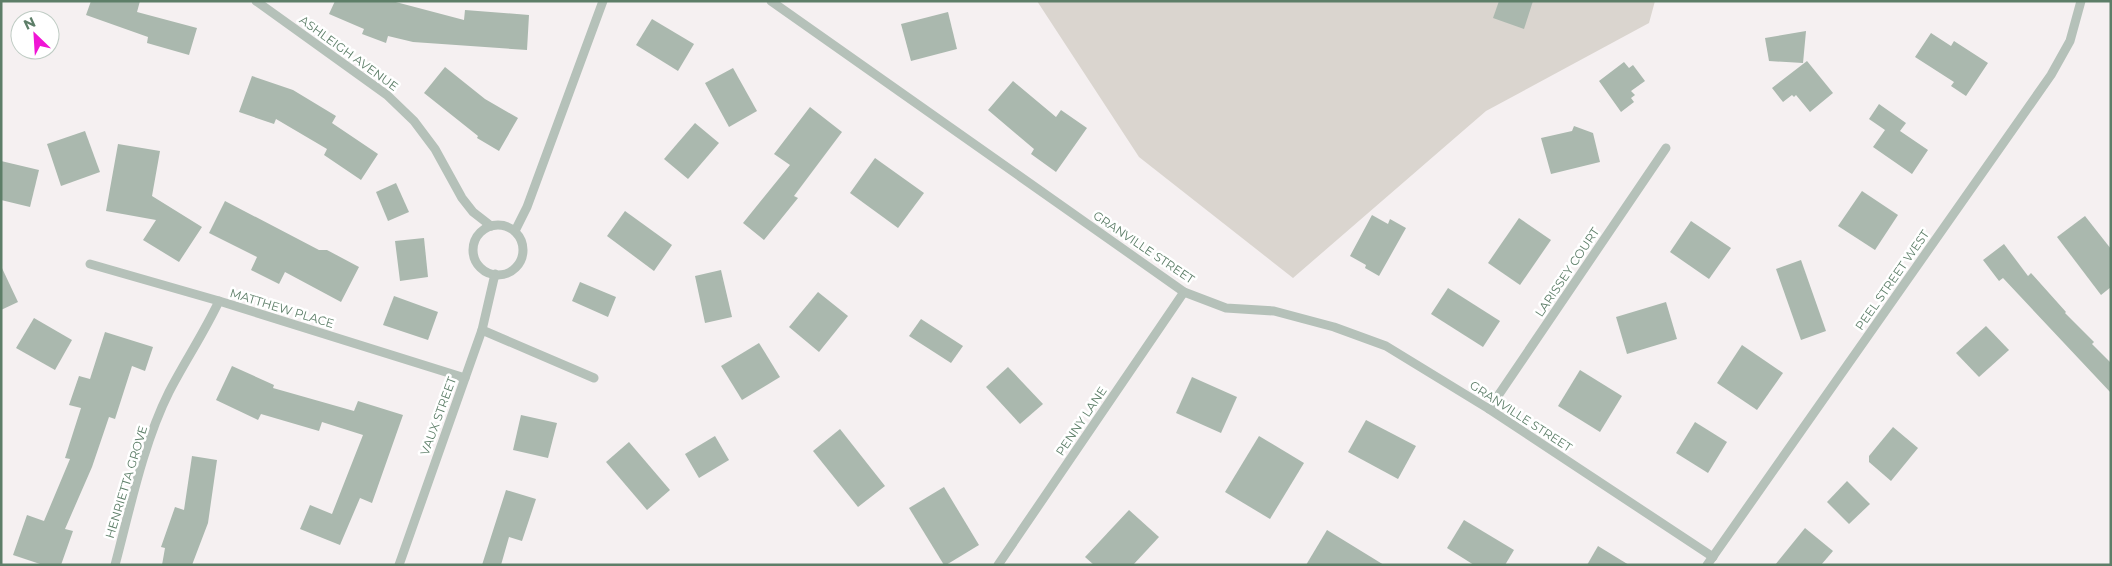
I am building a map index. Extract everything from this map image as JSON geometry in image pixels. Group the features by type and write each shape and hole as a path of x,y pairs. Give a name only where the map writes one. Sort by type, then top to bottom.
{"street":[{"name":"ASHLEIGH AVENUE","path":"256,1 387,95 414,121 435,149 462,198 474,212 491,226"},
{"path":"515,231 527,207 603,1"},
{"name":"GRANVILLE STREET","path":"771,1 1184,292 1226,308 1274,311 1334,327 1386,346 1489,409 1710,561"},
{"name":"PEEL STREET WEST","path":"1710,561 2051,75 2070,40 2081,1"},
{"name":"LARISSEY COURT","path":"1489,409 1666,148"},
{"path":"500,225 515,231 523,245 521,260 510,271 495,274 480,266 474,252 478,236 491,226 500,225"},
{"name":"MATTHEW PLACE","path":"90,264 219,301 466,378"},
{"name":"VAUX STREET","path":"399,565 482,330 495,274"},
{"name":"PENNY LANE","path":"998,565 1184,292"},
{"name":"HENRIETTA GROVE","path":"115,565 145,455 169,393 204,333 219,301"},
{"path":"482,330 594,378"}],"shaded area":[{"path":"1037,1 1655,1 1649,23 1486,111 1293,278 1139,157"}],"building":[{"path":"91,1 140,1 137,12 197,28 189,55 147,43 148,37 86,15"},
{"path":"335,1 392,1 464,20 465,10 529,15 527,50 413,42 388,36 386,43 362,34 364,29 329,14"},
{"path":"1499,1 1533,1 1524,29 1493,18"},
{"path":"948,12 957,49 911,61 901,24"},
{"path":"652,19 694,44 678,71 636,45"},
{"path":"1806,31 1803,63 1769,61 1765,38"},
{"path":"1931,33 1951,46 1954,41 1988,63 1966,96 1951,86 1954,82 1915,57"},
{"path":"1807,61 1833,93 1810,112 1796,95 1794,97 1792,95 1783,102 1772,88"},
{"path":"1624,62 1629,68 1633,65 1645,81 1631,91 1635,95 1631,98 1634,102 1621,112 1599,81"},
{"path":"445,67 485,99 518,118 499,151 477,138 478,136 424,93"},
{"path":"733,68 757,111 729,127 705,83"},
{"path":"252,76 293,90 336,116 332,123 378,154 361,180 324,155 327,149 276,119 274,124 239,112"},
{"path":"1013,81 1056,117 1061,110 1087,128 1056,172 1031,154 1034,149 988,110"},
{"path":"1879,104 1906,123 1900,131 1928,150 1912,174 1873,147 1885,130 1869,119"},
{"path":"810,107 842,132 794,196 798,198 764,240 743,223 790,165 774,154"},
{"path":"695,123 719,143 688,179 664,159"},
{"path":"1574,126 1593,133 1600,162 1551,174 1541,138 1572,131"},
{"path":"85,131 100,172 61,186 47,144"},
{"path":"118,144 160,151 152,196 202,227 179,262 143,240 156,220 106,211"},
{"path":"875,158 924,193 898,228 850,193"},
{"path":"1,161 39,170 30,207 1,200"},
{"path":"396,183 409,212 388,221 376,192"},
{"path":"1862,191 1898,215 1875,250 1838,226"},
{"path":"225,201 319,250 327,250 359,267 341,302 285,272 279,284 251,270 257,257 209,233"},
{"path":"625,211 672,245 654,271 607,236"},
{"path":"1372,215 1388,224 1390,219 1406,228 1379,276 1365,268 1366,265 1350,256"},
{"path":"2085,216 2111,249 2111,287 2101,295 2057,237"},
{"path":"1519,218 1551,240 1520,285 1488,263"},
{"path":"1691,221 1731,248 1709,279 1670,252"},
{"path":"424,238 428,277 400,281 395,241"},
{"path":"2004,244 2028,276 2031,273 2065,313 2094,342 2092,344 2111,363 2111,393 2003,278 1999,281 1983,260"},
{"path":"1801,260 1826,331 1801,340 1776,269"},
{"path":"1,266 18,302 1,310"},
{"path":"721,270 732,317 705,323 695,276"},
{"path":"580,282 616,297 608,317 572,301"},
{"path":"1448,288 1500,321 1483,347 1431,314"},
{"path":"818,292 848,316 819,352 789,327"},
{"path":"394,296 438,312 428,340 383,325"},
{"path":"1666,302 1677,339 1627,354 1616,317"},
{"path":"34,318 72,340 55,370 16,348"},
{"path":"921,319 963,346 951,363 909,336"},
{"path":"1986,326 2009,350 1979,377 1956,353"},
{"path":"105,332 153,347 145,371 132,366 115,419 109,417 92,467 65,529 73,531 61,565 43,565 13,555 27,515 44,521 70,459 65,458 81,408 69,405 79,376 90,379"},
{"path":"759,343 780,377 742,400 721,366"},
{"path":"1742,345 1783,373 1757,410 1717,383"},
{"path":"232,366 274,385 273,388 354,411 358,401 403,415 372,503 360,498 340,545 300,529 310,505 332,514 363,435 322,422 319,431 261,414 258,420 216,400"},
{"path":"1008,367 1043,404 1020,424 986,387"},
{"path":"1580,370 1622,396 1600,432 1558,406"},
{"path":"1192,377 1237,397 1221,433 1176,413"},
{"path":"521,415 557,423 548,458 513,450"},
{"path":"1366,420 1416,446 1398,479 1348,452"},
{"path":"1695,422 1727,442 1708,473 1676,453"},
{"path":"1893,427 1918,448 1891,481 1869,462 1869,456"},
{"path":"840,429 885,486 858,507 813,451"},
{"path":"715,436 729,460 699,478 685,454"},
{"path":"1259,436 1304,463 1270,519 1225,492"},
{"path":"629,442 670,490 647,510 606,462"},
{"path":"192,456 217,460 208,523 192,565 162,565 165,548 161,547 175,507 184,510"},
{"path":"1847,481 1870,504 1849,524 1827,502"},
{"path":"944,487 979,545 946,565 944,565 909,508"},
{"path":"506,490 536,499 522,541 509,537 501,565 482,565"},
{"path":"1129,510 1159,537 1133,565 1094,565 1085,557"},
{"path":"1464,520 1514,550 1505,565 1474,565 1447,548"},
{"path":"1805,528 1833,551 1821,565 1775,565"},
{"path":"1327,530 1384,565 1306,565"},
{"path":"1598,546 1629,565 1587,565"}]}
